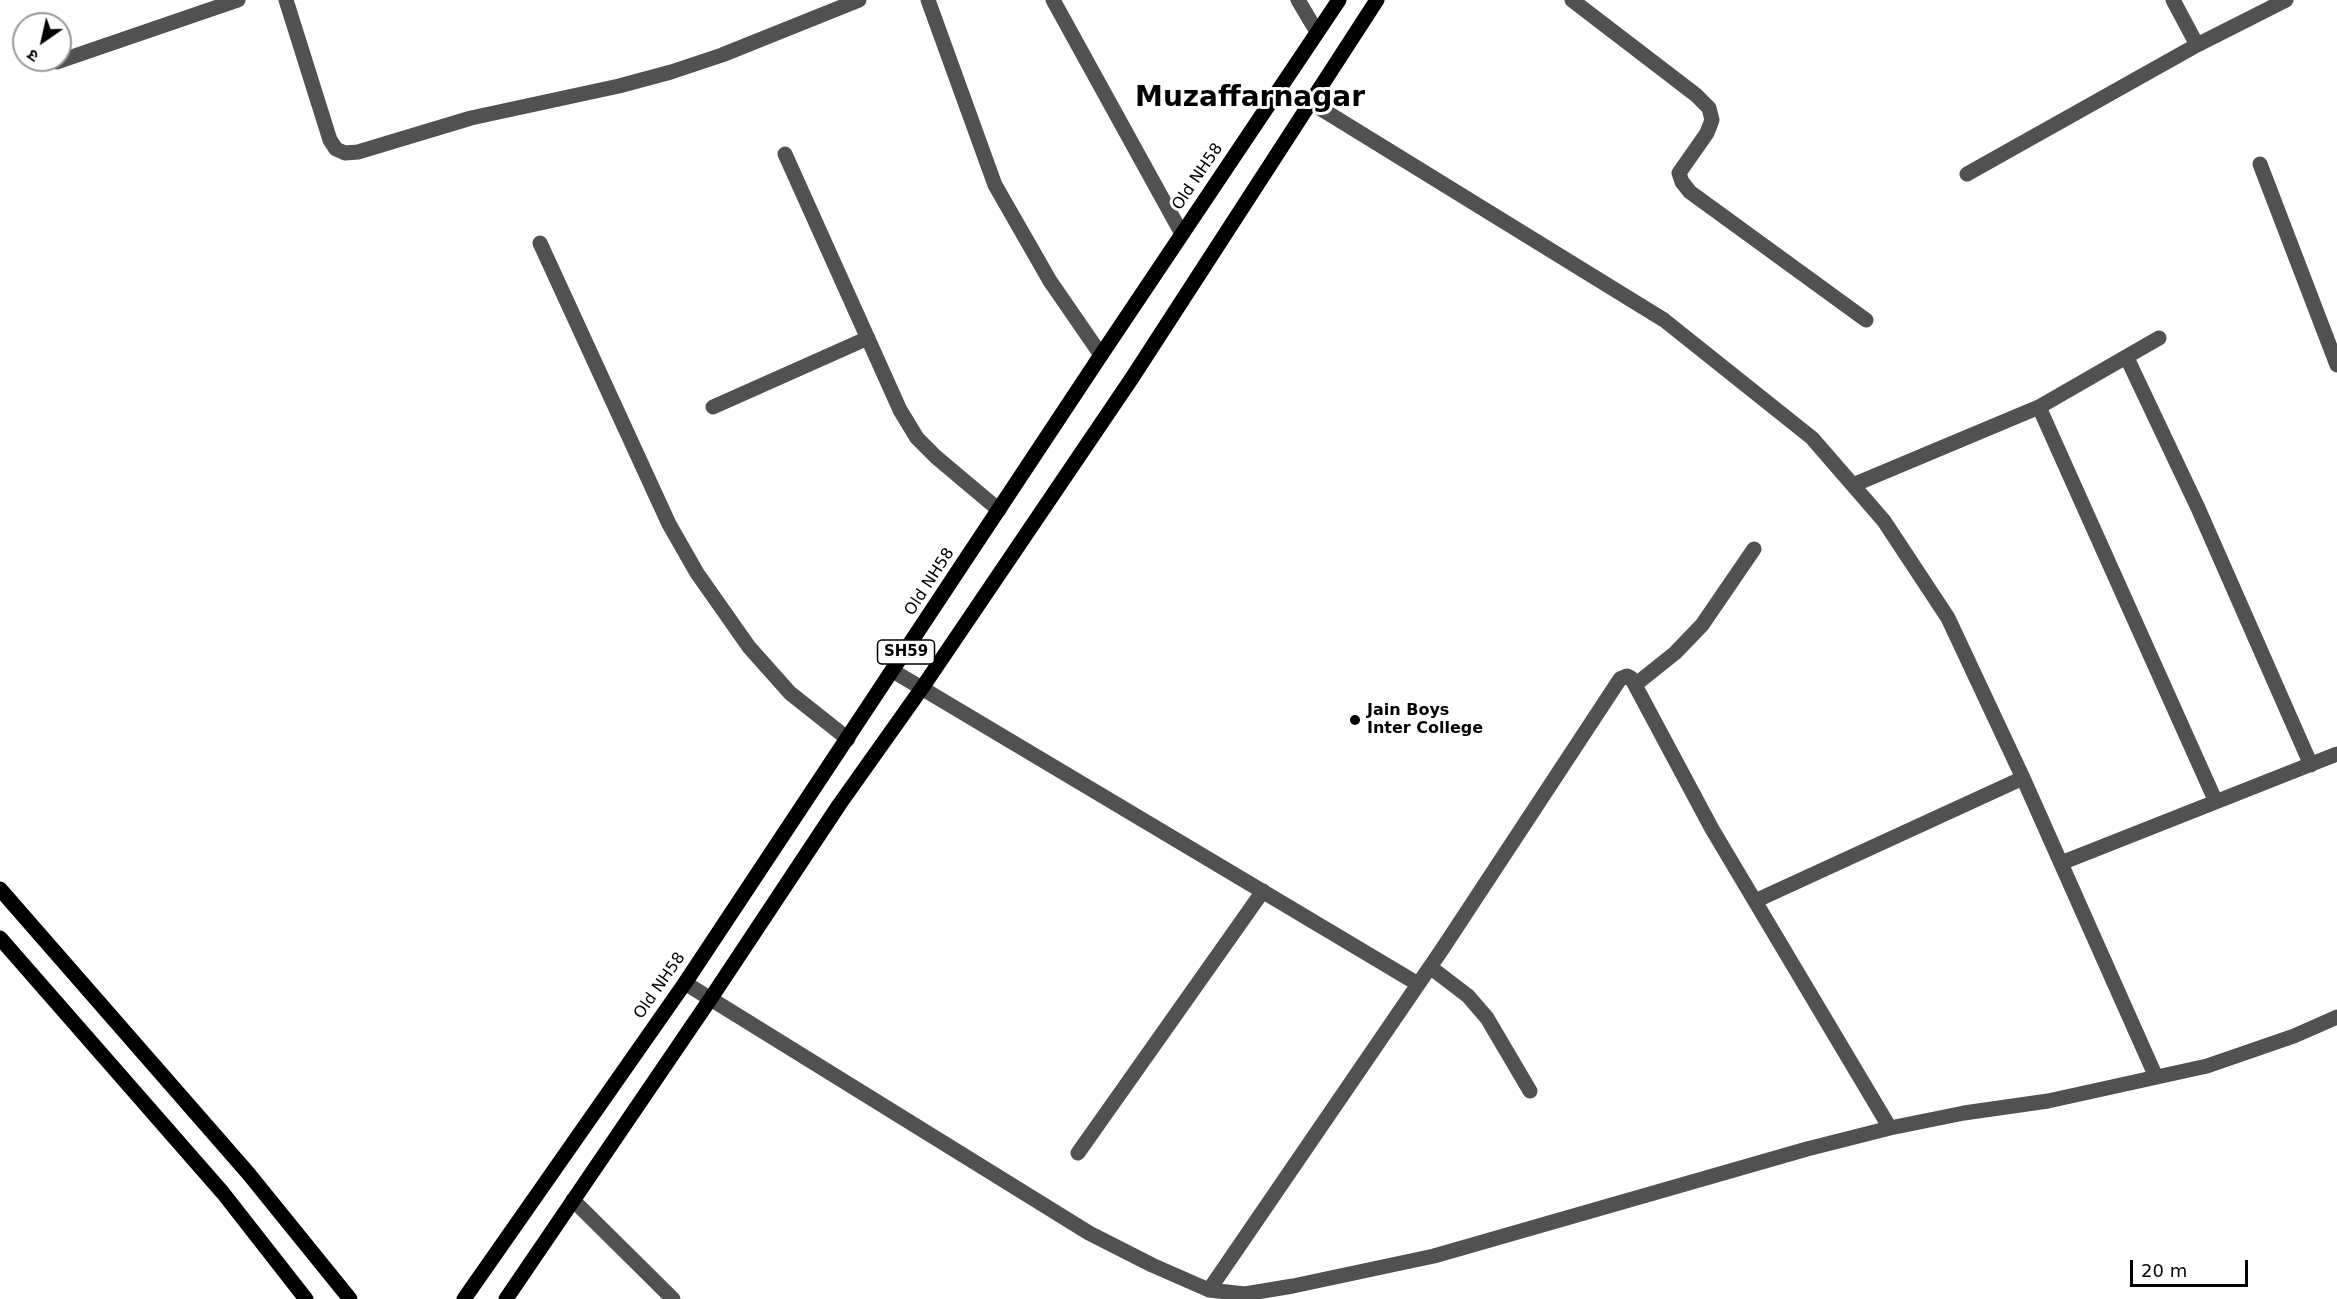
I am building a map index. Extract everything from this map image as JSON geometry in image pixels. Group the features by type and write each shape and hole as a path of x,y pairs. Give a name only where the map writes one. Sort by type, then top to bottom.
{"main road":[{"name":"Old NH58","path":"464,1299 685,983 1339,0"},
{"name":"SH59","path":"506,1299 839,805 1125,387 1377,0"},
{"path":"0,889 248,1173 350,1299"},
{"path":"0,938 224,1193 306,1299"}],"street":[{"path":"72,57 238,0"},
{"path":"286,0 330,140 336,149 345,153 358,152 471,118 619,86 671,72 722,55 859,0"},
{"path":"928,0 995,185 1050,281 1101,355"},
{"path":"1053,0 1182,234"},
{"path":"1298,0 1317,32"},
{"path":"1572,0 1696,95 1709,108 1712,120 1707,133 1679,173 1682,182 1690,192 1866,320"},
{"path":"2173,0 2197,45"},
{"path":"1967,174 2197,45 2286,0"},
{"path":"1310,102 1664,321 1812,438 1853,485 1884,521 1948,618 2023,778 2156,1077"},
{"path":"785,154 900,410 917,438 999,510"},
{"path":"2260,164 2337,365"},
{"path":"540,243 669,524 697,573 749,647 790,693 848,739"},
{"path":"1853,485 2039,407 2159,338"},
{"path":"713,407 868,339"},
{"path":"2127,357 2198,508 2311,765"},
{"path":"2039,407 2216,802"},
{"path":"1635,685 1675,653 1702,625 1754,549"},
{"path":"893,671 1418,984"},
{"path":"1209,1290 1430,967 1620,679 1627,676 1635,685 1712,829 1890,1128"},
{"path":"2061,862 2337,754"},
{"path":"1755,901 2023,778"},
{"path":"1078,1153 1263,891"},
{"path":"1430,967 1468,996 1487,1018 1530,1091"},
{"path":"685,983 1089,1233 1152,1265 1209,1290 1240,1296 1296,1292 1434,1256 1807,1149 1890,1128 1964,1113 2048,1101 2206,1066 2294,1036 2337,1017"},
{"path":"573,1200 673,1299"}],"place":[{"name":"Jain Boys Inter College","path":"1355,720"}],"district":[{"name":"Muzaffarnagar","path":"1250,99"}]}
